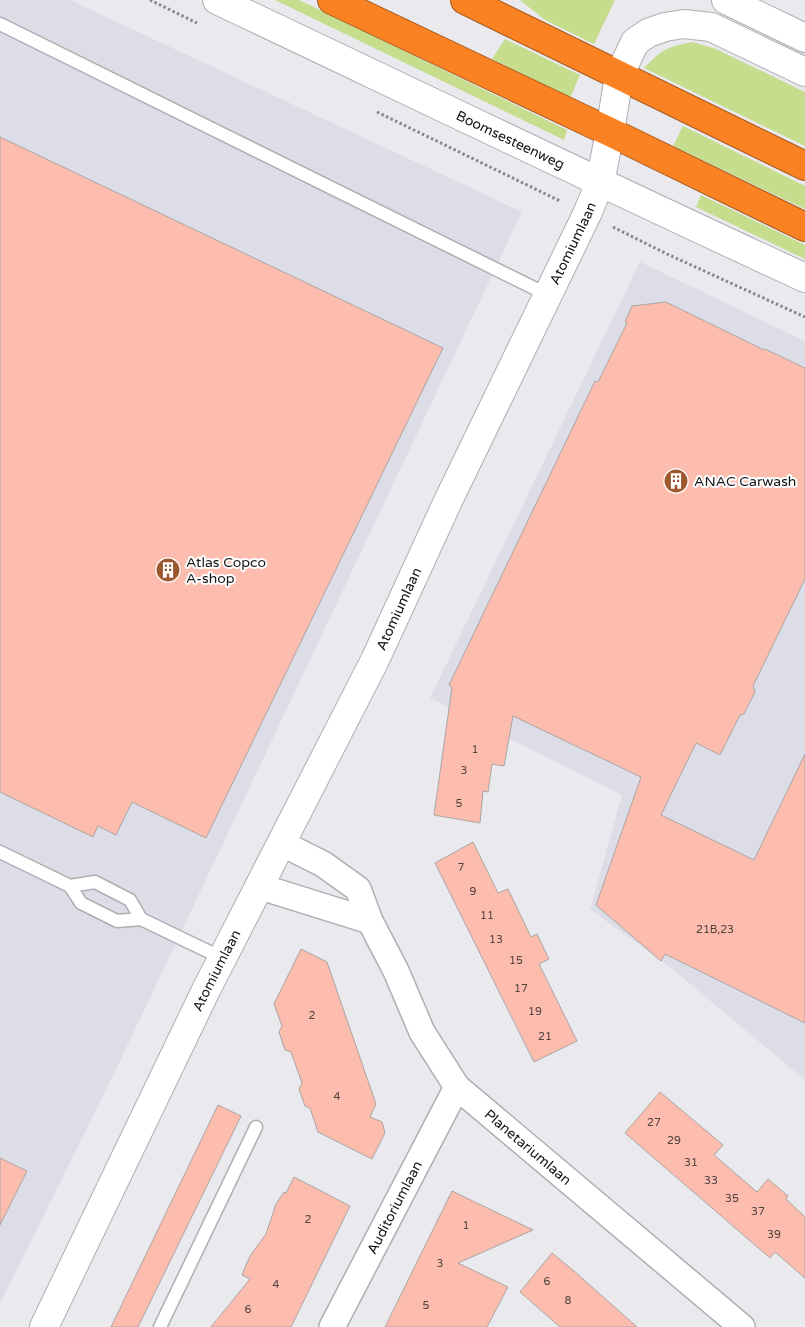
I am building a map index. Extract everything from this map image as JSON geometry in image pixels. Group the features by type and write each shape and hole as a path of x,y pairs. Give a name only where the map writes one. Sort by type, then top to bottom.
{"highway":[{"path":"332,0 805,227"},
{"path":"465,0 805,166"}],"street":[{"name":"Boomsesteenweg","path":"217,0 600,183 805,278"},
{"path":"726,0 805,38"},
{"name":"Atomiumlaan","path":"44,1327 222,958 375,660 448,501 587,214 600,183 619,76 635,42 648,33 665,27 684,24 711,27 805,72"},
{"name":"Planetariumlaan","path":"280,843 323,864 358,889 370,921 396,971 422,1032 456,1087 742,1327"},
{"path":"258,886 370,921"},
{"name":"Auditoriumlaan","path":"332,1327 456,1087"}],"lane":[{"path":"0,24 548,294"},
{"path":"0,852 70,886 81,903 118,921 141,918"},
{"path":"70,886 95,882 130,900 141,918 222,958"},
{"path":"160,1327 256,1127"}],"path":[{"path":"587,214 667,254 805,317"}],"shaded area":[{"path":"0,0 70,0 522,212 112,1078 0,1303"},
{"name":"ANAC Carwash","path":"640,262 805,341 805,1080 671,968 590,909 622,795 430,698"}],"green space":[{"path":"275,0 299,0 567,130 564,140"},
{"path":"520,0 615,0 594,44 545,20"},
{"path":"505,39 580,75 570,98 492,59"},
{"path":"692,42 716,49 805,92 805,146 644,68 665,50"},
{"path":"683,126 805,186 805,209 673,146"},
{"path":"701,195 805,245 805,259 696,207"}],"building":[{"name":"Atlas Copco A-shop","path":"0,137 443,348 206,838 132,802 116,835 98,826 93,837 0,792"},
{"name":"ANAC Carwash","path":"666,302 805,368 805,579 753,686 755,692 744,714 740,715 720,755 696,743 661,815 754,860 805,754 805,1023 665,954 661,961 596,905 641,777 513,716 504,766 492,764 488,792 483,791 480,823 434,815 452,687 449,685 595,381 598,382 627,323 625,322 632,306"},
{"path":"473,842 498,893 508,889 531,937 537,934 549,959 539,964 577,1041 534,1062 435,863"},
{"path":"301,949 327,962 376,1104 370,1117 382,1122 385,1133 372,1159 318,1132 310,1108 305,1106 299,1089 302,1083 291,1052 285,1050 279,1032 282,1026 274,1004"},
{"path":"660,1092 723,1145 714,1155 757,1192 768,1179 788,1196 786,1199 805,1217 805,1278 775,1252 770,1258 625,1133"},
{"path":"218,1105 241,1116 138,1327 111,1327"},
{"path":"0,1158 27,1171 0,1225"},
{"path":"294,1177 350,1206 291,1327 211,1327 250,1279 242,1275 246,1265 250,1256 266,1234 276,1204 284,1192 286,1193"},
{"path":"452,1191 533,1230 458,1263 508,1287 487,1327 385,1327"},
{"path":"552,1253 637,1327 560,1327 520,1292"}],"place":[{"name":"ANAC Carwash","path":"676,481"},
{"name":"Atlas Copco A-shop","path":"168,570"}]}
